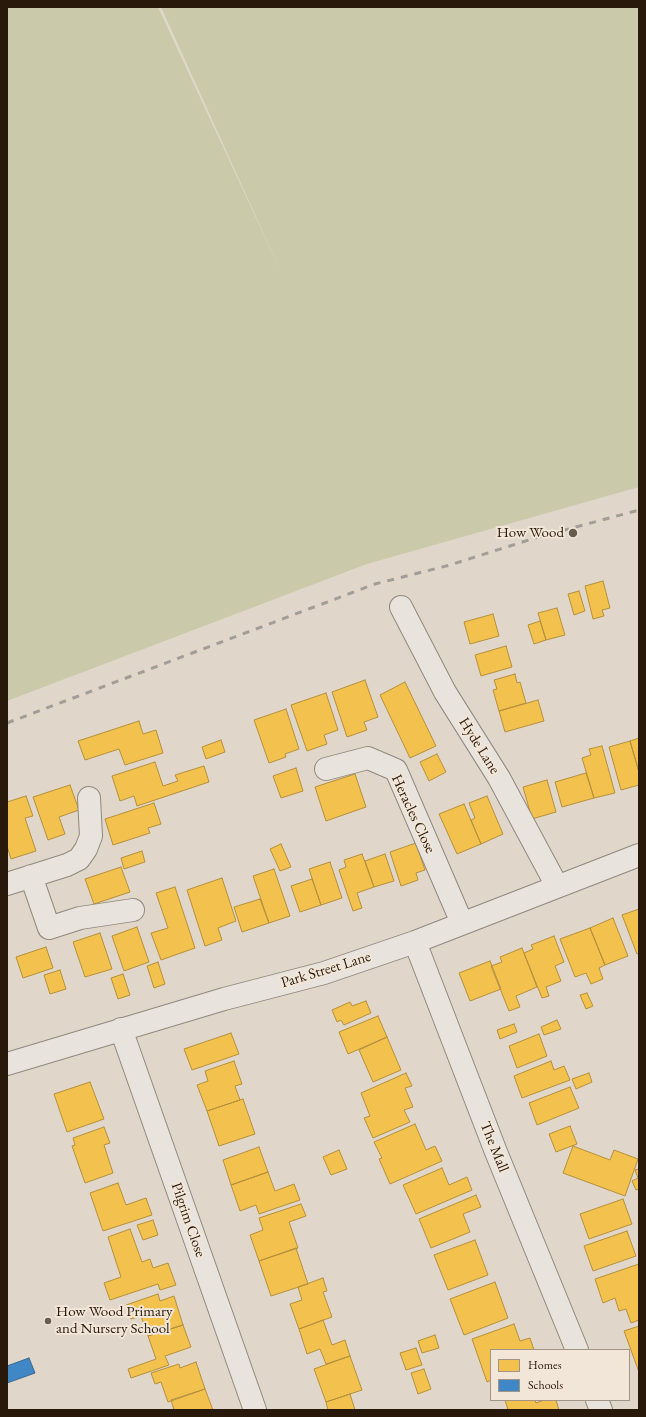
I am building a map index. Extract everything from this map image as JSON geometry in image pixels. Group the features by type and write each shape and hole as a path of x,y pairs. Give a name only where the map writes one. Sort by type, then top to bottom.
{"street":[{"name":"Hyde Lane","path":"401,607 445,692 500,778 557,886"},
{"name":"Heracles Close","path":"326,769 368,758 396,770 462,924"},
{"path":"7,884 67,865 79,859 86,849 91,836 89,798"},
{"name":"Park Street Lane","path":"7,1064 224,999 324,973 415,942 639,855"},
{"path":"31,876 49,928 80,918 133,910"},
{"name":"The Mall","path":"415,942 496,1152 577,1349"},
{"name":"Pilgrim Close","path":"121,1029 255,1410"}],"green space":[{"path":"7,7 158,7 282,274 161,7 639,7 639,487 367,564 7,701"}],"building: Homes":[{"path":"603,581 610,608 602,610 604,616 593,619 585,586"},
{"path":"579,591 585,611 574,615 568,594"},
{"path":"557,608 565,635 546,640 538,613"},
{"path":"493,614 499,636 470,644 464,622"},
{"path":"540,621 546,640 534,644 528,625"},
{"path":"506,646 512,667 481,676 475,655"},
{"path":"515,674 517,683 520,682 526,703 499,711 493,690 497,689 494,680"},
{"path":"365,680 378,717 364,722 367,730 347,737 332,692"},
{"path":"405,682 436,746 410,758 380,695"},
{"path":"326,693 338,730 324,735 327,744 307,751 291,705"},
{"path":"538,700 544,721 505,732 499,711"},
{"path":"286,709 299,749 285,754 286,757 269,763 254,720"},
{"path":"139,721 143,734 156,730 163,753 125,765 119,749 85,760 78,741"},
{"path":"639,738 639,772 630,741"},
{"path":"221,740 225,752 206,759 202,747"},
{"path":"630,741 639,772 639,785 621,790 609,747"},
{"path":"602,746 615,793 594,798 582,758 591,755 589,749"},
{"path":"437,754 446,772 429,781 420,762"},
{"path":"155,762 163,786 178,781 175,775 204,766 209,782 137,806 134,796 120,801 112,776"},
{"path":"296,768 303,791 281,798 273,776"},
{"path":"586,773 594,798 562,807 555,782"},
{"path":"355,774 366,807 326,821 315,787"},
{"path":"547,780 556,812 532,819 523,787"},
{"path":"70,785 79,810 59,817 65,834 48,840 33,797"},
{"path":"26,796 33,816 25,818 36,851 11,859 7,846 7,802"},
{"path":"487,796 503,834 481,844 471,820 475,818 469,803"},
{"path":"154,803 161,824 148,828 150,833 113,845 105,819"},
{"path":"464,804 481,844 457,854 439,814"},
{"path":"416,843 425,870 416,873 418,880 401,886 390,852"},
{"path":"281,844 291,867 280,871 270,849"},
{"path":"142,851 145,862 124,869 121,858"},
{"path":"362,854 374,887 357,893 362,908 353,911 339,870 346,867 344,860"},
{"path":"385,854 394,881 374,887 365,861"},
{"path":"330,862 342,898 321,905 309,869"},
{"path":"121,867 130,892 94,904 85,879"},
{"path":"274,869 290,916 269,923 253,876"},
{"path":"222,878 236,921 218,928 222,940 205,946 187,890"},
{"path":"312,879 321,905 300,912 291,886"},
{"path":"175,887 195,948 161,960 151,933 168,928 156,893"},
{"path":"260,899 269,923 242,932 234,907"},
{"path":"639,909 639,953 637,954 622,915"},
{"path":"613,918 628,956 605,965 590,928"},
{"path":"137,927 149,962 124,971 112,936"},
{"path":"590,928 605,965 599,968 603,979 591,984 586,973 575,977 560,939"},
{"path":"100,933 112,969 85,977 73,942"},
{"path":"554,936 564,962 555,966 561,981 546,987 549,996 542,998 524,953 533,949 531,945"},
{"path":"46,947 53,968 23,978 16,957"},
{"path":"522,948 537,987 516,996 520,1007 509,1011 491,966 502,962 500,957"},
{"path":"490,961 501,989 470,1001 459,973"},
{"path":"158,962 165,984 154,988 147,966"},
{"path":"60,970 66,989 50,994 44,975"},
{"path":"123,974 130,995 118,999 111,978"},
{"path":"587,993 593,1006 586,1009 580,995"},
{"path":"366,1001 371,1013 344,1025 341,1020 337,1022 332,1010 350,1002 352,1006"},
{"path":"378,1016 387,1037 348,1054 339,1032"},
{"path":"557,1020 561,1029 544,1035 541,1027"},
{"path":"514,1024 517,1032 500,1039 497,1030"},
{"path":"231,1033 239,1054 192,1070 184,1049"},
{"path":"539,1034 547,1056 517,1068 509,1046"},
{"path":"387,1037 401,1070 373,1082 359,1050"},
{"path":"234,1061 242,1084 235,1086 240,1100 207,1111 197,1085 208,1081 205,1071"},
{"path":"551,1061 554,1070 564,1066 570,1080 522,1098 514,1076"},
{"path":"406,1073 412,1086 405,1088 413,1107 404,1110 410,1122 373,1138 364,1118 370,1116 361,1093"},
{"path":"589,1073 592,1082 576,1089 572,1079"},
{"path":"90,1082 104,1119 67,1132 54,1094"},
{"path":"570,1087 579,1108 537,1125 529,1103"},
{"path":"243,1099 255,1134 219,1146 207,1111"},
{"path":"415,1124 426,1150 435,1146 442,1161 390,1184 379,1159 382,1158 374,1142"},
{"path":"570,1126 577,1144 556,1152 549,1134"},
{"path":"104,1127 110,1143 104,1145 113,1173 85,1183 72,1146 75,1145 73,1138"},
{"path":"573,1146 610,1160 614,1150 638,1159 625,1196 563,1173"},
{"path":"259,1147 268,1172 231,1185 223,1160"},
{"path":"339,1150 347,1169 331,1175 323,1157"},
{"path":"442,1168 449,1185 467,1177 472,1190 416,1214 403,1185"},
{"path":"639,1169 639,1189 636,1190 632,1181 638,1178 635,1170"},
{"path":"268,1172 275,1191 294,1184 300,1200 259,1214 256,1205 240,1211 231,1185"},
{"path":"118,1183 126,1205 146,1198 152,1215 103,1231 90,1193"},
{"path":"476,1195 481,1207 463,1214 470,1232 431,1248 419,1219"},
{"path":"623,1199 632,1224 589,1239 580,1214"},
{"path":"301,1204 306,1216 289,1222 298,1248 259,1261 250,1235 263,1230 259,1218"},
{"path":"153,1220 158,1235 143,1240 137,1225"},
{"path":"130,1229 142,1262 150,1259 153,1268 168,1263 176,1285 160,1290 158,1284 110,1300 104,1283 121,1277 108,1237"},
{"path":"627,1231 636,1256 593,1271 584,1246"},
{"path":"475,1240 488,1275 448,1290 434,1255"},
{"path":"296,1248 308,1284 271,1296 259,1261"},
{"path":"639,1264 639,1320 631,1323 626,1309 619,1311 615,1298 603,1303 595,1279"},
{"path":"323,1278 327,1291 323,1292 332,1317 299,1329 290,1304 302,1300 298,1287"},
{"path":"495,1282 508,1318 464,1335 450,1299"},
{"path":"158,1294 160,1301 174,1296 183,1325 148,1336 141,1316 131,1319 126,1305"},
{"path":"323,1320 332,1345 345,1340 350,1356 326,1364 320,1349 307,1354 299,1329"},
{"path":"514,1324 520,1341 530,1338 534,1349 490,1349 490,1380 487,1382 472,1339"},
{"path":"183,1325 191,1347 165,1356 169,1365 131,1378 128,1369 156,1359 148,1336"},
{"path":"639,1326 639,1372 624,1331"},
{"path":"435,1335 439,1348 422,1353 418,1341"},
{"path":"416,1348 422,1365 406,1370 400,1353"},
{"path":"350,1356 362,1390 326,1402 314,1369"},
{"path":"196,1362 205,1389 168,1402 161,1382 155,1384 151,1373 179,1364 180,1368"},
{"path":"424,1369 431,1389 418,1394 411,1373"},
{"path":"205,1389 213,1410 174,1410 171,1400"},
{"path":"350,1394 355,1410 328,1410 326,1402"},
{"path":"505,1401 535,1401 536,1403 541,1401 556,1401 559,1410 508,1410"}],"building: Schools":[{"path":"29,1358 35,1373 7,1383 7,1366"}],"railway":[{"path":"7,723 375,584 450,565 535,538 639,510"}],"place":[{"name":"How Wood","path":"573,533"},
{"name":"How Wood Primary and Nursery School","path":"48,1321"}]}
